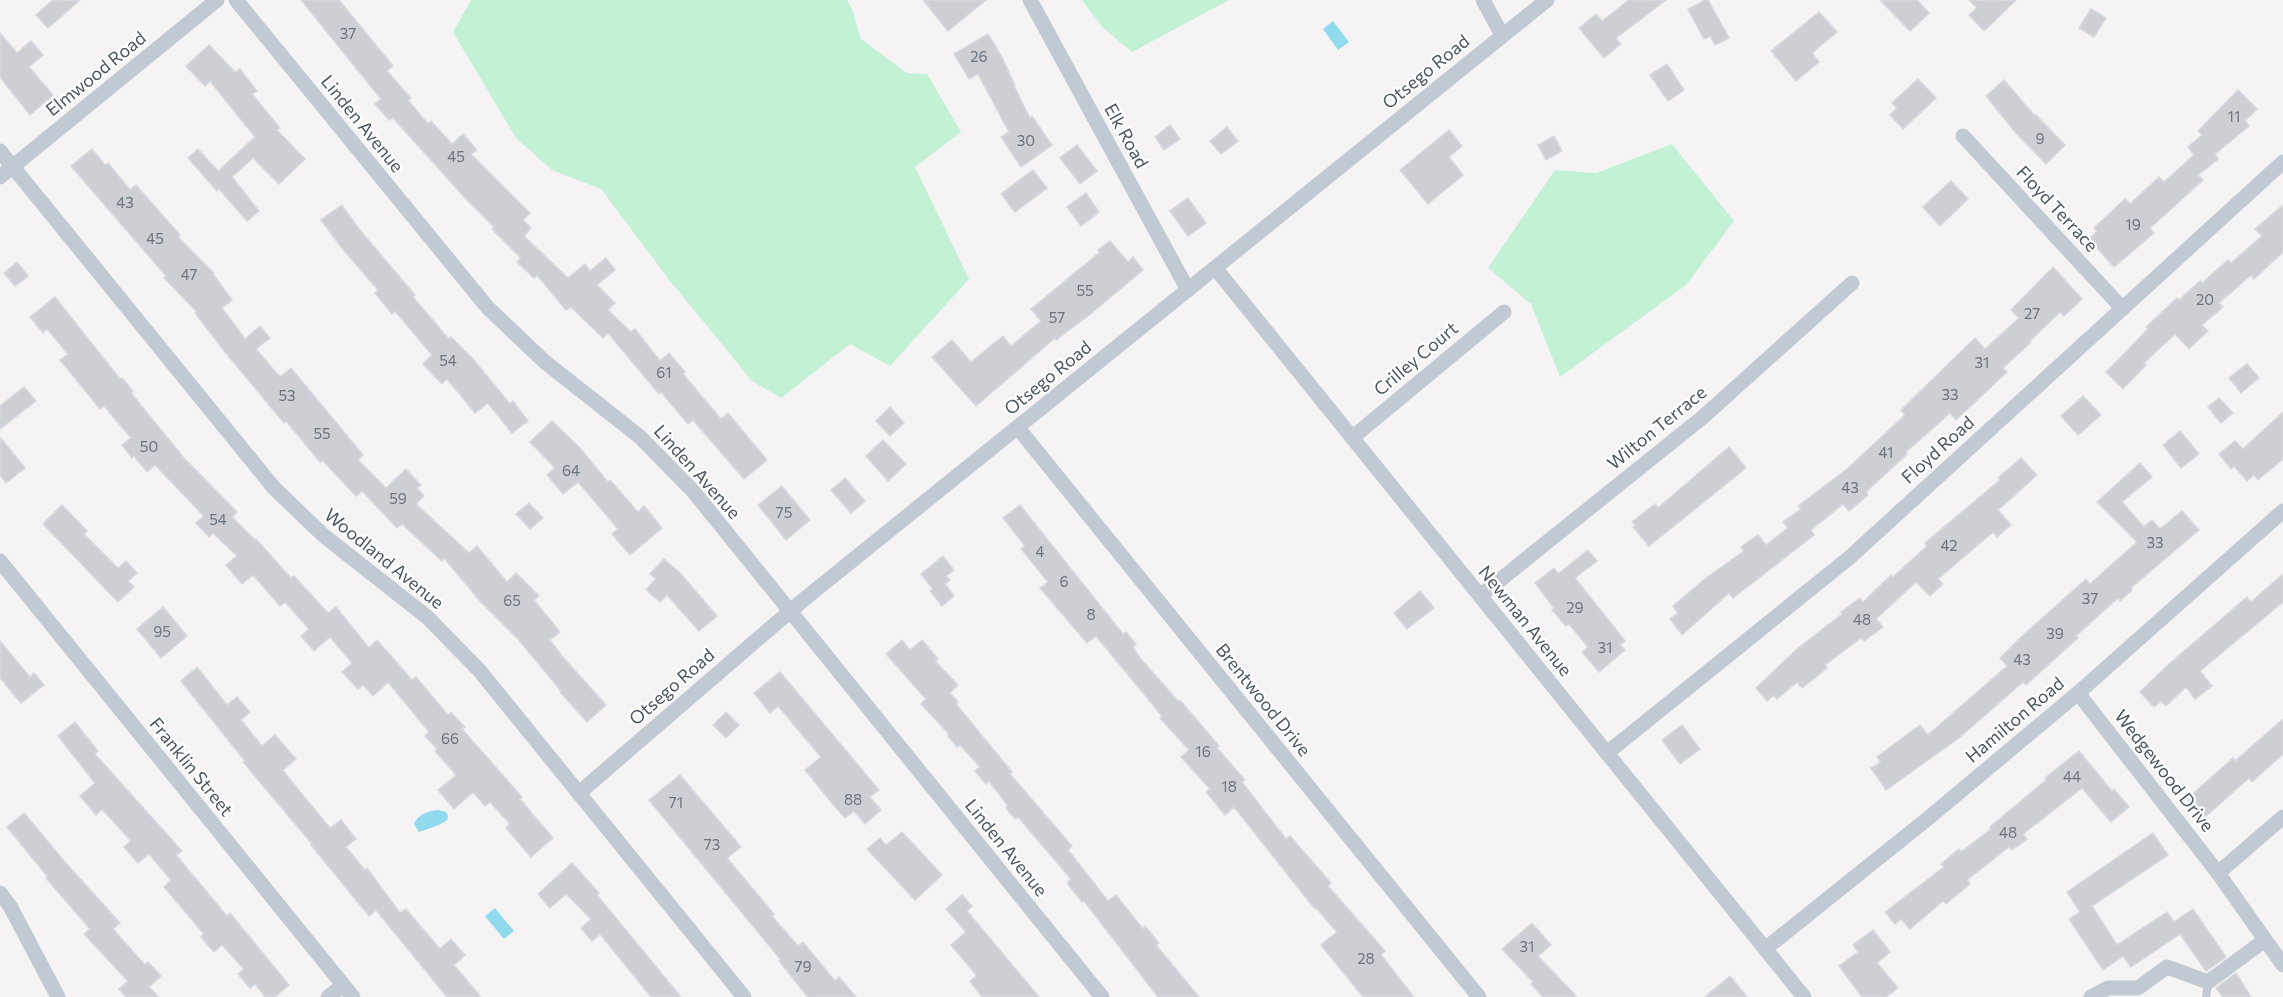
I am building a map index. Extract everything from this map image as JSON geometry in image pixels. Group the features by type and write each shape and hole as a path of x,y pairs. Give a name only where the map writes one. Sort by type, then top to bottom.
{"street":[{"name":"Elmwood Road","path":"0,177 217,0"},
{"name":"Linden Avenue","path":"236,0 488,308 538,355 610,411 667,463 693,491 1102,997"},
{"name":"Elk Road","path":"1030,0 1188,290"},
{"path":"1483,0 1502,35"},
{"name":"Otsego Road","path":"579,793 790,611 1547,0"},
{"name":"Floyd Terrace","path":"1963,136 2122,308"},
{"name":"Woodland Avenue","path":"0,151 274,488 323,535 397,592 454,642 479,670 744,997"},
{"name":"Floyd Road","path":"1607,753 1849,558 2283,162"},
{"name":"Newman Avenue","path":"1216,269 1804,997"},
{"name":"Wilton Terrace","path":"1480,596 1703,417 1852,283"},
{"name":"Crilley Court","path":"1353,437 1503,312"},
{"name":"Brentwood Drive","path":"1018,428 1479,997"},
{"name":"Hamilton Road","path":"1765,949 1926,820 2078,693 2283,511"},
{"name":"Franklin Street","path":"0,561 348,991"},
{"name":"Wedgewood Drive","path":"2078,693 2218,873 2283,964"},
{"path":"2218,873 2283,817"},
{"path":"0,893 10,906 58,997"},
{"path":"2091,997 2108,988 2138,988 2166,967 2207,990 2265,940"},
{"path":"328,997 348,991"}],"green space":[{"path":"471,0 847,0 861,39 907,73 927,74 961,132 915,167 969,279 890,366 850,344 781,398 752,381 667,277 601,189 552,170 516,138 453,32"},
{"path":"1082,0 1229,0 1132,52 1103,28"},
{"path":"1672,144 1734,221 1686,285 1560,377 1531,304 1488,268 1555,170 1596,173"}],"water":[{"path":"1333,21 1349,42 1338,50 1323,29"},
{"path":"438,810 446,812 447,820 419,832 414,824 418,818 427,812"},
{"path":"495,908 514,931 504,939 485,916"}],"building":[{"path":"53,0 80,0 48,28 36,15"},
{"path":"301,0 339,0 393,66 387,71 411,98 408,100 428,124 431,121 452,144 463,134 477,150 471,154 530,213 523,220 531,228 524,236 568,278 585,264 590,271 606,258 615,270 597,285 615,303 608,310 631,332 635,329 660,361 669,353 685,372 683,374 721,419 728,413 767,460 744,479 693,420 688,424 661,392 659,394 608,333 603,338 571,307 566,310 537,275 534,278 517,262 521,258 492,229 494,227 393,118 389,120 375,104 381,99"},
{"path":"923,0 986,0 948,31"},
{"path":"1629,0 1666,0 1616,38 1621,44 1604,58 1579,28 1596,14 1602,21"},
{"path":"1708,0 1729,38 1715,45 1710,36 1704,39 1688,9"},
{"path":"1880,0 1917,0 1929,13 1910,31"},
{"path":"1969,0 2016,0 1984,31 1969,15 1977,8"},
{"path":"2091,9 2106,18 2094,37 2079,28"},
{"path":"1819,12 1837,32 1812,53 1819,62 1796,81 1771,51"},
{"path":"0,33 17,53 31,41 43,55 29,67 53,95 30,115 0,77"},
{"path":"988,34 1003,59 1030,118 1032,116 1052,145 1021,167 1001,137 1009,132 978,74 969,79 954,54"},
{"path":"209,45 235,72 240,69 257,91 252,94 280,128 277,130 305,159 279,184 253,158 232,177 259,211 247,221 188,158 198,149 218,171 255,137 210,81 205,86 186,66"},
{"path":"1667,64 1684,90 1668,101 1650,75"},
{"path":"1918,79 1936,98 1903,129 1890,115 1897,108 1892,103"},
{"path":"2004,80 2034,115 2065,145 2046,164 2016,133 1986,96"},
{"path":"2238,90 2257,109 2245,121 2249,126 2215,154 2218,159 2198,175 2203,180 2150,228 2154,233 2114,267 2089,239 2097,231 2094,228 2125,199 2130,204 2159,177 2164,182 2194,155 2188,147 2202,135 2198,131"},
{"path":"1170,125 1180,139 1164,150 1155,137"},
{"path":"1227,127 1238,141 1221,154 1210,141"},
{"path":"1449,130 1462,146 1449,157 1463,175 1428,204 1400,170"},
{"path":"1554,136 1562,151 1546,160 1538,145"},
{"path":"1077,145 1097,171 1080,184 1060,158"},
{"path":"92,149 105,165 108,163 130,190 136,185 180,235 178,237 214,273 232,300 222,308 245,339 260,326 270,338 256,349 280,377 291,368 363,455 358,460 386,488 406,469 421,485 417,488 424,496 416,504 469,553 477,546 507,582 516,573 539,596 534,600 560,632 550,640 606,705 587,722 518,639 480,601 444,558 442,561 402,524 397,528 362,491 356,496 322,460 320,462 286,421 284,423 225,352 195,313 197,312 164,278 166,276 71,166"},
{"path":"1033,170 1047,188 1015,212 1001,194"},
{"path":"1951,181 1968,199 1940,226 1923,207"},
{"path":"1086,193 1099,212 1081,226 1067,207"},
{"path":"1188,198 1206,223 1188,236 1170,211"},
{"path":"342,205 359,229 415,295 413,297 449,339 451,337 473,359 510,404 513,401 528,421 512,433 488,403 475,413 447,379 442,384 423,364 432,355 395,311 392,314 375,293 378,290 321,220"},
{"path":"2283,205 2283,252 2254,279 2251,275 2219,303 2223,307 2202,325 2208,331 2189,349 2175,334 2144,363 2146,365 2123,389 2106,372 2148,329 2146,327 2177,298 2179,300 2200,281 2202,283 2228,260 2231,263 2262,236 2255,229"},
{"path":"1110,241 1128,262 1133,257 1143,270 1088,316 1056,340 1055,338 976,406 932,357 952,340 971,362 1003,336 1011,346 1041,321 1031,309 1100,252 1098,250"},
{"path":"17,262 28,276 15,286 4,273"},
{"path":"2053,267 2082,299 2064,316 2060,312 2003,368 2007,372 1956,420 1950,413 1906,452 1907,454 1866,492 1868,495 1849,511 1843,504 1811,530 1814,535 1733,598 1729,593 1682,635 1670,619 1678,613 1673,606 1706,578 1744,551 1741,547 1758,535 1766,545 1788,528 1783,522 1801,509 1798,506 1847,469 1905,415 1901,410 1975,338 1985,349 2019,318 2011,310"},
{"path":"55,297 120,379 122,378 133,391 131,393 184,458 237,512 232,517 256,539 291,578 294,576 328,613 336,607 369,648 377,640 412,680 416,677 448,715 451,712 465,727 462,729 522,797 520,799 553,838 531,857 506,828 510,824 490,802 485,806 473,792 454,809 438,790 456,775 425,736 429,732 388,682 373,696 363,685 358,689 342,672 352,663 330,637 314,651 301,636 309,629 285,602 280,606 253,575 242,584 226,565 237,556 213,533 209,537 196,523 204,516 155,465 147,472 134,456 132,458 122,445 131,438 104,406 100,409 60,360 68,354 47,329 43,333 30,317"},
{"path":"2247,364 2259,378 2241,393 2229,378"},
{"path":"24,387 36,401 0,429 0,406"},
{"path":"2083,396 2101,415 2078,435 2061,416"},
{"path":"2219,398 2233,413 2221,423 2208,407"},
{"path":"890,407 904,423 890,436 876,421"},
{"path":"2283,412 2283,459 2258,480 2254,475 2247,481 2234,466 2231,469 2219,454 2235,441 2243,449"},
{"path":"552,421 638,512 644,506 662,528 630,555 612,534 618,529 578,482 563,494 547,475 555,468 530,442"},
{"path":"2180,431 2199,454 2181,468 2163,445"},
{"path":"0,437 25,468 6,483 0,475"},
{"path":"883,440 906,464 888,481 866,456"},
{"path":"1729,447 1746,468 1649,546 1633,527 1635,525 1632,522 1655,504 1658,508"},
{"path":"2021,458 2037,475 1998,510 2011,525 1997,537 1993,532 1938,579 1943,584 1930,596 1916,582 1876,619 1883,627 1864,641 1861,638 1825,665 1827,668 1802,688 1797,682 1777,699 1774,695 1767,701 1756,688 1797,649 1842,614 1841,612 1860,598 1863,602 1891,575 1893,577 1927,546 1925,543 2000,480 1998,478"},
{"path":"2140,463 2152,477 2122,502 2144,527 2152,520 2160,529 2182,511 2199,530 2131,588 2132,590 2120,601 2118,598 2026,685 2023,682 1959,738 1886,790 1871,768 1881,762 1877,757 1920,725 1928,735 2007,666 2000,658 2021,637 2086,579 2090,584 2137,542 2097,502"},
{"path":"845,478 865,501 851,513 831,490"},
{"path":"782,486 810,520 786,540 758,505"},
{"path":"529,503 543,518 530,529 516,514"},
{"path":"62,505 87,531 84,534 118,568 126,561 137,573 128,581 134,587 118,602 43,524"},
{"path":"1020,505 1123,634 1126,632 1136,644 1133,647 1140,658 1219,746 1217,748 1245,780 1242,782 1286,839 1290,836 1331,883 1328,886 1385,951 1381,955 1414,997 1363,997 1321,945 1337,932 1315,909 1234,807 1225,815 1206,792 1210,789 1181,757 1189,750 1160,718 1162,716 1096,636 1087,643 1040,588 1048,582 1021,549 1025,546 1003,518"},
{"path":"1588,550 1597,561 1575,578 1625,641 1620,645 1625,650 1599,672 1582,652 1588,647 1569,624 1566,626 1552,610 1554,608 1535,583 1554,568 1558,574"},
{"path":"943,556 954,570 946,576 950,580 945,584 954,596 942,606 930,591 933,589 921,574"},
{"path":"664,559 680,573 717,616 699,631 667,595 660,602 646,590 656,579 650,574"},
{"path":"2283,574 2283,602 2200,671 2212,686 2195,699 2186,687 2166,706 2161,701 2154,707 2140,692 2247,597 2251,602"},
{"path":"1420,591 1434,608 1407,629 1394,613"},
{"path":"163,607 187,636 161,658 137,629"},
{"path":"902,640 910,650 922,640 938,659 935,661 958,685 950,693 958,702 956,704 1012,772 1010,774 1072,846 1068,850 1108,901 1116,895 1143,929 1145,926 1159,943 1156,945 1199,997 1158,997 1084,901 1082,902 1067,883 1071,879 1018,817 1015,819 989,781 986,784 975,771 980,767 960,745 957,747 948,736 949,734 921,704 926,699 886,654"},
{"path":"0,641 30,677 34,673 44,685 21,703 0,678"},
{"path":"197,667 227,705 237,697 250,712 241,720 262,746 275,735 296,759 283,770 330,828 341,820 356,839 346,847 365,870 367,868 400,913 406,909 440,949 451,939 465,955 454,965 481,997 447,997 376,910 369,916 243,762 245,761 181,681"},
{"path":"780,672 879,790 870,797 881,810 865,824 854,811 845,818 831,802 805,770 821,757 778,706 770,713 754,693"},
{"path":"726,712 739,725 726,738 713,725"},
{"path":"2283,719 2283,754 2252,782 2249,778 2204,818 2187,799 2233,758 2235,761"},
{"path":"75,722 98,751 95,754 182,851 176,855 227,916 230,913 289,985 275,997 265,997 255,984 250,988 238,974 244,969 222,945 214,952 201,937 204,934 164,887 171,880 149,854 138,863 124,847 131,841 102,809 96,815 80,796 95,783 58,736"},
{"path":"1682,725 1700,749 1680,764 1662,740"},
{"path":"2079,751 2112,791 2114,789 2129,807 2111,822 2082,788 2023,834 2027,839 2012,850 2009,847 1967,880 1970,884 1946,904 1943,901 1910,929 1901,919 1895,924 1885,912 1944,867 1941,864 1959,849 1961,852 1991,829 1990,827 2046,780 2045,778"},
{"path":"680,775 741,847 727,858 774,914 772,916 798,946 803,942 835,981 839,977 856,997 808,997 779,961 781,960 649,800"},
{"path":"24,813 120,923 113,929 145,965 148,962 161,976 149,987 159,997 126,997 119,989 128,981 84,934 90,929 46,878 48,877 7,827"},
{"path":"902,832 942,875 915,900 867,849 880,838 886,845"},
{"path":"2153,833 2168,855 2092,906 2117,945 2167,912 2174,922 2193,909 2226,957 2206,971 2180,934 2131,967 2123,956 2103,970 2069,919 2080,912 2067,892"},
{"path":"572,863 599,893 597,895 681,997 651,997 600,934 592,941 581,928 591,919 566,894 550,908 538,894"},
{"path":"962,895 972,906 967,911 1039,997 982,997 970,981 977,976 951,945 966,932 946,909"},
{"path":"1532,923 1551,945 1538,956 1577,997 1543,997 1531,984 1533,982 1502,949"},
{"path":"1873,930 1890,952 1877,963 1898,988 1886,997 1862,997 1839,966 1858,952 1853,945"},
{"path":"2236,973 2251,997 2223,997 2216,988"},
{"path":"1730,976 1747,997 1705,997"}]}
